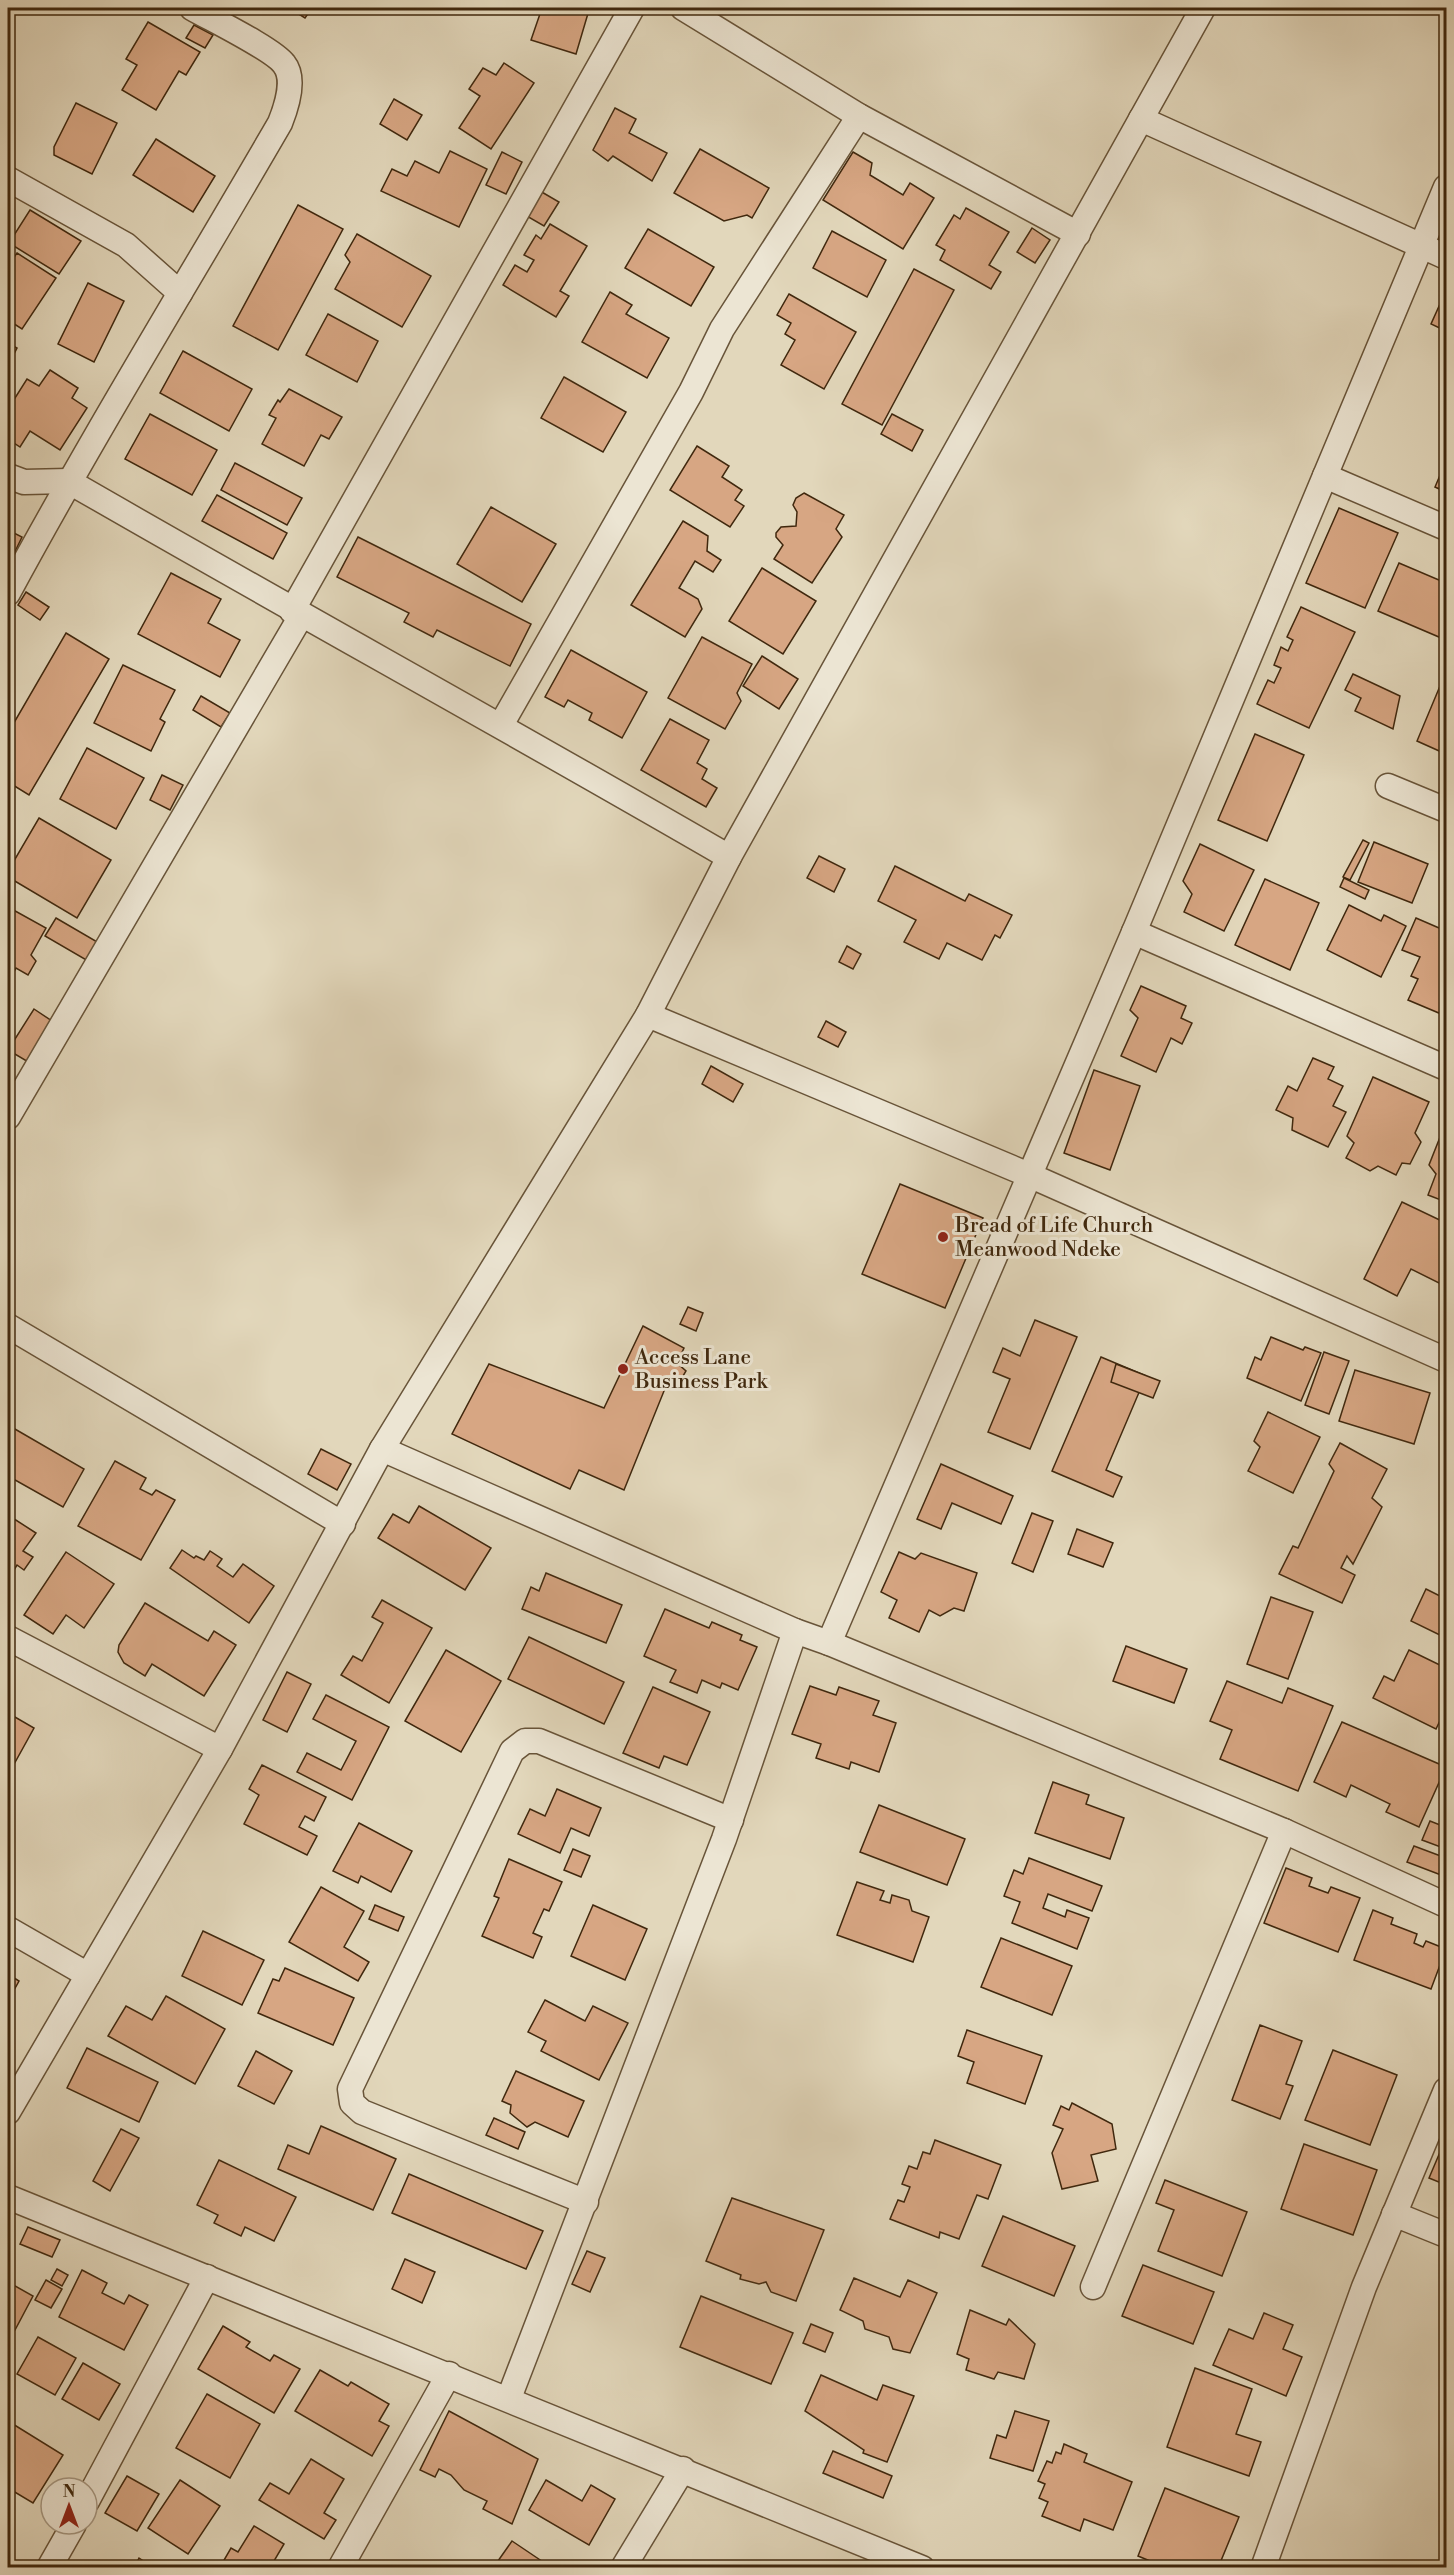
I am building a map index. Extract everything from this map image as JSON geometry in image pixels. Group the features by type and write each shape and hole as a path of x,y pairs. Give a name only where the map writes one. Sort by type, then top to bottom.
{"street":[{"path":"8,593 68,481 280,123 289,91 285,65 271,53 192,8"},
{"path":"8,1117 296,614 633,8"},
{"path":"683,8 859,116 1078,234"},
{"path":"8,2112 220,1749 344,1524 382,1449 648,1015 729,857 1203,8"},
{"path":"501,725 691,392 722,329 859,116"},
{"path":"1140,119 1446,257"},
{"path":"8,179 126,245 180,293"},
{"path":"829,1643 1134,932 1446,187"},
{"path":"8,476 24,482 68,481 296,614 501,725 729,857"},
{"path":"1325,476 1446,528"},
{"path":"1388,786 1446,810"},
{"path":"1134,932 1446,1068"},
{"path":"648,1015 1029,1174 1446,1360"},
{"path":"8,1326 344,1524"},
{"path":"382,1449 795,1631 1284,1831 1446,1905"},
{"path":"509,2398 731,1820 795,1631"},
{"path":"8,1638 220,1749"},
{"path":"586,2202 362,2112 352,2103 350,2089 512,1751 525,1741 539,1741 731,1820"},
{"path":"1093,2287 1284,1831"},
{"path":"8,1929 88,1975"},
{"path":"1263,2568 1364,2287 1446,2090"},
{"path":"8,2197 509,2398 922,2568"},
{"path":"1394,2214 1446,2235"},
{"path":"99,2478 207,2277"},
{"path":"340,2568 449,2374"},
{"path":"623,2568 682,2469"},
{"path":"50,2568 67,2536"}],"building":[{"path":"289,8 312,8 305,18"},
{"path":"542,8 589,10 576,54 531,40"},
{"path":"148,22 200,52 186,75 179,71 156,110 122,90 137,65 126,59"},
{"path":"194,25 213,35 205,48 186,38"},
{"path":"504,63 534,83 491,149 459,128 480,96 469,89 483,68 496,75"},
{"path":"394,99 422,115 407,140 380,124"},
{"path":"76,103 117,123 92,174 54,155 54,147"},
{"path":"615,108 636,119 629,133 667,153 652,181 613,156 608,161 593,150"},
{"path":"156,139 215,176 193,212 133,175"},
{"path":"700,149 769,188 752,218 747,215 724,221 674,193"},
{"path":"450,151 487,169 459,227 381,191 392,169 407,176 415,161 439,173"},
{"path":"502,152 522,162 506,194 486,185"},
{"path":"853,152 872,163 870,175 903,195 910,183 934,198 903,249 823,200"},
{"path":"540,191 559,202 544,226 525,215"},
{"path":"298,205 343,229 278,350 233,326"},
{"path":"966,208 1009,232 989,265 1001,272 991,289 940,260 945,250 936,245 954,215 960,219"},
{"path":"30,210 81,241 59,274 9,243"},
{"path":"550,224 587,246 560,291 569,296 556,317 503,285 515,265 527,272 534,260 524,255 536,235 541,239"},
{"path":"1032,228 1050,240 1035,263 1017,252"},
{"path":"648,229 714,267 691,306 625,268"},
{"path":"832,231 886,260 867,297 813,268"},
{"path":"357,234 431,276 402,327 335,289 350,262 345,255"},
{"path":"17,253 56,278 22,329 8,320 8,266"},
{"path":"914,269 954,290 882,425 842,404"},
{"path":"88,283 124,301 94,362 58,344"},
{"path":"610,292 632,305 626,314 669,338 647,378 582,342"},
{"path":"789,294 856,332 824,389 781,365 795,340 785,334 791,323 777,315"},
{"path":"1440,304 1446,307 1446,331 1431,324"},
{"path":"328,314 378,341 357,382 306,355"},
{"path":"8,343 17,348 8,366"},
{"path":"183,351 252,389 229,431 160,393"},
{"path":"50,370 78,388 72,398 87,408 60,450 30,431 20,447 8,439 8,409 27,379 39,386"},
{"path":"564,377 626,412 603,452 541,418"},
{"path":"289,389 342,417 329,439 321,435 304,466 262,444 276,418 269,415 278,400 280,402"},
{"path":"150,414 217,450 192,495 125,459"},
{"path":"892,414 923,430 912,451 881,434"},
{"path":"697,446 729,466 722,477 742,490 735,500 744,506 730,527 670,490"},
{"path":"1446,461 1446,492 1435,487"},
{"path":"235,463 302,498 287,525 221,490"},
{"path":"804,493 844,515 836,529 842,537 812,583 774,559 783,545 776,537 776,533 781,527 796,526 797,512 793,505 796,498"},
{"path":"217,495 287,533 273,559 202,521"},
{"path":"491,507 556,544 522,602 457,564"},
{"path":"1339,508 1398,533 1365,608 1306,583"},
{"path":"683,521 708,536 707,551 721,560 713,572 695,561 679,588 698,599 702,609 685,637 631,605"},
{"path":"8,530 22,537 8,566"},
{"path":"358,537 531,624 510,666 437,630 433,637 404,622 409,613 337,577"},
{"path":"1399,563 1446,583 1446,640 1378,611"},
{"path":"762,568 816,601 783,654 729,621"},
{"path":"171,573 221,599 208,623 240,640 220,677 138,634"},
{"path":"26,592 49,607 40,620 18,605"},
{"path":"1301,607 1355,632 1309,728 1257,704 1268,680 1274,683 1281,668 1274,665 1281,647 1288,651 1293,640 1287,637"},
{"path":"66,633 109,659 29,795 8,782 8,733"},
{"path":"702,637 752,664 737,693 741,701 725,729 668,698"},
{"path":"571,650 647,692 622,738 589,720 592,713 568,700 564,707 545,697"},
{"path":"762,656 798,679 779,709 743,686"},
{"path":"123,665 175,690 160,719 165,722 151,751 94,723"},
{"path":"1353,674 1400,696 1393,729 1355,711 1361,698 1345,690"},
{"path":"1440,686 1446,689 1446,754 1417,741"},
{"path":"201,696 230,713 221,727 193,710"},
{"path":"670,719 709,740 697,763 707,769 702,779 717,788 706,807 641,770"},
{"path":"1255,734 1304,755 1267,841 1218,820"},
{"path":"87,748 144,778 116,829 60,799"},
{"path":"162,775 183,785 170,810 150,800"},
{"path":"39,818 111,860 77,918 8,877 8,871"},
{"path":"1363,840 1369,843 1350,880 1343,877"},
{"path":"1374,842 1428,864 1412,903 1358,882"},
{"path":"1200,844 1254,870 1224,931 1184,912 1192,894 1183,881"},
{"path":"819,856 845,869 834,892 807,878"},
{"path":"895,866 965,901 969,894 1012,915 1000,938 995,935 982,960 947,943 939,959 904,942 916,920 878,901"},
{"path":"1344,878 1369,890 1365,899 1340,887"},
{"path":"1265,879 1319,903 1290,970 1235,945"},
{"path":"1349,905 1381,921 1384,915 1406,926 1381,977 1327,950"},
{"path":"8,907 46,928 31,955 36,961 28,975 16,968 8,984"},
{"path":"56,918 99,943 88,961 45,936"},
{"path":"1416,918 1446,931 1442,944 1446,946 1446,1016 1408,1000 1418,979 1411,976 1420,957 1402,950"},
{"path":"847,946 861,954 853,969 839,962"},
{"path":"1141,986 1186,1006 1181,1018 1192,1023 1182,1044 1171,1038 1156,1072 1121,1056 1138,1018 1130,1010"},
{"path":"34,1009 55,1023 30,1063 8,1050"},
{"path":"826,1021 846,1032 838,1047 818,1037"},
{"path":"1313,1058 1334,1067 1328,1079 1343,1086 1333,1106 1346,1112 1328,1147 1292,1130 1293,1118 1276,1110 1288,1086 1297,1091"},
{"path":"711,1066 743,1084 733,1102 702,1084"},
{"path":"1094,1070 1140,1086 1110,1170 1064,1153"},
{"path":"8,1077 15,1081 8,1094"},
{"path":"1373,1077 1429,1102 1415,1133 1421,1142 1410,1164 1402,1163 1396,1175 1378,1166 1370,1171 1346,1158 1354,1143 1347,1136"},
{"path":"1446,1122 1446,1202 1428,1195 1436,1174 1429,1165"},
{"path":"900,1184 983,1218 945,1308 862,1274"},
{"path":"1402,1202 1446,1223 1446,1278 1443,1285 1411,1269 1397,1296 1364,1279"},
{"path":"688,1307 703,1313 696,1331 680,1324"},
{"path":"1035,1320 1077,1337 1030,1449 988,1432 1010,1379 993,1372 1003,1348 1020,1356"},
{"path":"643,1326 684,1348 677,1363 686,1371 676,1388 666,1386 624,1490 579,1470 570,1489 452,1434 489,1364 604,1408"},
{"path":"1271,1337 1303,1350 1305,1347 1321,1353 1301,1401 1247,1378 1255,1357 1261,1360"},
{"path":"1324,1352 1349,1361 1329,1414 1305,1405"},
{"path":"1101,1357 1146,1376 1106,1470 1122,1477 1113,1497 1052,1471"},
{"path":"1116,1364 1160,1381 1153,1398 1111,1382"},
{"path":"1355,1370 1430,1393 1414,1444 1339,1421"},
{"path":"1268,1412 1320,1437 1293,1493 1248,1471 1260,1447 1254,1441"},
{"path":"8,1425 84,1469 63,1507 8,1476"},
{"path":"1340,1443 1387,1469 1372,1498 1382,1507 1353,1564 1347,1556 1341,1568 1355,1575 1342,1603 1279,1574 1293,1546 1298,1548 1334,1471 1329,1464"},
{"path":"321,1449 351,1464 337,1490 308,1474"},
{"path":"115,1461 146,1478 140,1489 152,1495 156,1490 175,1500 141,1560 78,1526"},
{"path":"941,1464 1013,1496 1001,1524 952,1503 941,1529 917,1519"},
{"path":"419,1506 491,1548 465,1590 378,1538 393,1514 409,1523"},
{"path":"1032,1513 1053,1521 1033,1572 1012,1563"},
{"path":"8,1515 36,1533 23,1551 33,1557 24,1570 17,1565 8,1580"},
{"path":"1077,1529 1113,1543 1103,1567 1068,1554"},
{"path":"182,1550 194,1558 196,1556 204,1560 210,1551 222,1559 217,1566 233,1577 243,1564 274,1586 249,1623 170,1568"},
{"path":"66,1552 114,1584 84,1628 66,1615 53,1634 24,1615"},
{"path":"899,1552 915,1559 921,1553 977,1573 964,1611 954,1608 940,1616 929,1610 919,1632 889,1618 897,1600 881,1592"},
{"path":"546,1573 622,1605 606,1643 522,1609 531,1587 539,1591"},
{"path":"1426,1589 1446,1599 1446,1638 1411,1621"},
{"path":"1271,1597 1313,1612 1288,1679 1247,1664"},
{"path":"382,1600 432,1628 389,1703 341,1675 353,1656 362,1661 383,1623 372,1617"},
{"path":"145,1603 208,1641 214,1631 236,1645 204,1696 152,1664 145,1676 124,1663 118,1652 119,1645"},
{"path":"665,1609 709,1628 712,1622 742,1635 740,1640 757,1647 738,1690 722,1683 720,1688 702,1680 697,1693 670,1682 676,1670 644,1656"},
{"path":"529,1637 624,1682 604,1724 508,1679"},
{"path":"1126,1646 1187,1669 1174,1703 1113,1681"},
{"path":"446,1650 501,1681 461,1752 405,1721"},
{"path":"1409,1650 1446,1668 1446,1708 1436,1729 1373,1698 1384,1676 1394,1681"},
{"path":"287,1672 311,1684 287,1732 263,1720"},
{"path":"1227,1681 1282,1703 1288,1688 1333,1706 1298,1791 1220,1759 1232,1730 1210,1721"},
{"path":"810,1686 836,1695 839,1687 879,1701 873,1715 896,1723 879,1772 851,1762 849,1769 816,1758 821,1744 792,1734"},
{"path":"653,1687 710,1712 687,1765 664,1756 659,1768 623,1753"},
{"path":"326,1695 389,1727 352,1800 297,1772 307,1753 341,1770 356,1741 313,1719"},
{"path":"8,1713 34,1728 13,1766 8,1763"},
{"path":"1342,1722 1446,1767 1419,1827 1386,1812 1390,1804 1351,1785 1346,1797 1314,1782"},
{"path":"262,1765 326,1797 314,1821 305,1816 299,1827 317,1836 307,1855 244,1824 259,1795 249,1789"},
{"path":"1053,1782 1089,1795 1086,1804 1124,1818 1110,1859 1035,1833"},
{"path":"557,1789 601,1808 589,1836 571,1828 560,1853 518,1834 530,1809 545,1816"},
{"path":"879,1805 965,1839 947,1885 860,1852"},
{"path":"1446,1807 1446,1849 1422,1840 1430,1821 1440,1825"},
{"path":"359,1823 412,1851 391,1892 361,1876 358,1883 333,1871"},
{"path":"1414,1846 1446,1858 1441,1875 1407,1862"},
{"path":"573,1849 590,1856 581,1877 564,1870"},
{"path":"1029,1858 1102,1886 1092,1911 1048,1894 1043,1908 1065,1917 1067,1910 1089,1918 1077,1949 1012,1923 1020,1902 1004,1896 1014,1870 1023,1874"},
{"path":"509,1859 562,1882 549,1911 544,1909 533,1933 542,1937 533,1958 482,1936 499,1898 494,1896"},
{"path":"1286,1868 1312,1878 1309,1886 1328,1893 1331,1887 1360,1898 1338,1952 1264,1923"},
{"path":"857,1882 884,1891 880,1900 890,1903 892,1895 909,1900 912,1911 929,1917 913,1962 837,1935"},
{"path":"321,1887 364,1911 344,1947 369,1962 358,1981 289,1942"},
{"path":"375,1905 404,1917 398,1931 369,1919"},
{"path":"593,1905 647,1929 625,1980 571,1956"},
{"path":"1373,1910 1393,1918 1391,1924 1417,1934 1414,1943 1423,1947 1426,1941 1446,1949 1431,1989 1354,1960"},
{"path":"203,1931 264,1960 242,2005 182,1976"},
{"path":"1001,1938 1072,1966 1052,2015 981,1987"},
{"path":"285,1968 354,1998 333,2045 258,2013 273,1979 279,1981"},
{"path":"8,1974 19,1981 8,2001"},
{"path":"166,1996 225,2029 195,2084 108,2036 126,2006 152,2020"},
{"path":"545,2000 585,2021 593,2006 628,2023 599,2080 541,2051 546,2041 528,2032"},
{"path":"1260,2025 1302,2041 1286,2084 1293,2086 1280,2119 1232,2100"},
{"path":"967,2030 1042,2056 1025,2104 967,2083 974,2062 958,2056"},
{"path":"87,2048 158,2082 139,2122 67,2088"},
{"path":"1333,2050 1397,2075 1370,2145 1305,2120"},
{"path":"256,2051 292,2071 274,2104 238,2086"},
{"path":"516,2071 584,2101 568,2137 535,2122 527,2127 510,2113 511,2105 502,2101"},
{"path":"1072,2103 1112,2124 1116,2149 1091,2155 1098,2181 1062,2189 1052,2153 1063,2129 1053,2125 1061,2106 1069,2110"},
{"path":"494,2118 525,2132 518,2149 486,2135"},
{"path":"321,2126 396,2159 373,2210 278,2169 288,2145 309,2154"},
{"path":"121,2129 139,2138 110,2191 93,2181"},
{"path":"1446,2138 1446,2185 1429,2178"},
{"path":"935,2140 1001,2165 988,2199 977,2195 959,2239 940,2232 939,2238 890,2219 898,2200 904,2202 910,2187 902,2184 909,2166 917,2169 923,2152 930,2154"},
{"path":"1304,2144 1377,2170 1353,2235 1281,2209"},
{"path":"219,2160 296,2197 274,2241 245,2227 241,2236 214,2223 218,2215 197,2205"},
{"path":"409,2174 543,2231 526,2269 392,2213"},
{"path":"1165,2180 1247,2212 1222,2276 1158,2251 1174,2210 1156,2203"},
{"path":"732,2198 824,2230 796,2301 771,2292 766,2282 759,2284 740,2279 741,2275 706,2261"},
{"path":"1003,2216 1075,2246 1054,2296 982,2266"},
{"path":"28,2227 60,2240 52,2257 20,2244"},
{"path":"587,2251 605,2258 590,2292 572,2284"},
{"path":"405,2259 435,2272 422,2303 392,2289"},
{"path":"1143,2265 1214,2292 1193,2344 1122,2316"},
{"path":"57,2269 68,2275 62,2286 51,2280"},
{"path":"82,2270 107,2283 102,2293 124,2304 129,2295 148,2305 124,2350 59,2317"},
{"path":"854,2278 900,2297 908,2280 937,2293 910,2353 893,2349 889,2337 865,2329 863,2321 840,2310"},
{"path":"46,2280 62,2289 51,2308 35,2300"},
{"path":"8,2282 33,2296 15,2330 8,2326"},
{"path":"701,2296 793,2333 771,2384 680,2347"},
{"path":"970,2310 1006,2325 1009,2319 1035,2344 1024,2379 998,2372 994,2379 966,2370 969,2359 957,2354"},
{"path":"1264,2313 1293,2325 1283,2349 1302,2357 1286,2396 1213,2365 1229,2329 1253,2339"},
{"path":"811,2324 833,2333 825,2352 803,2343"},
{"path":"223,2326 250,2342 246,2347 270,2361 274,2355 300,2369 274,2413 198,2369"},
{"path":"38,2337 76,2358 55,2395 17,2374"},
{"path":"83,2363 120,2384 99,2420 62,2399"},
{"path":"1195,2368 1252,2389 1236,2434 1261,2442 1249,2476 1167,2447"},
{"path":"320,2370 348,2386 351,2382 389,2404 379,2421 389,2426 372,2456 295,2411"},
{"path":"821,2375 877,2400 883,2385 914,2396 887,2462 863,2453 864,2450 805,2411"},
{"path":"207,2394 260,2424 230,2478 176,2448"},
{"path":"449,2411 538,2459 512,2524 483,2509 487,2501 464,2490 451,2475 439,2469 435,2477 420,2470"},
{"path":"1015,2411 1049,2421 1033,2471 990,2458 997,2435 1006,2438"},
{"path":"8,2421 63,2455 50,2476 39,2476 39,2493 33,2503 8,2488"},
{"path":"1064,2444 1087,2454 1084,2462 1132,2482 1113,2530 1084,2519 1080,2531 1042,2516 1048,2502 1039,2498 1045,2484 1038,2481 1047,2461 1052,2463 1056,2452 1061,2454"},
{"path":"833,2451 892,2476 883,2498 823,2473"},
{"path":"311,2459 344,2479 324,2513 336,2520 324,2539 259,2500 270,2483 289,2494"},
{"path":"127,2476 159,2494 137,2531 105,2513"},
{"path":"180,2480 220,2506 188,2554 148,2528"},
{"path":"546,2480 582,2501 591,2485 615,2499 589,2545 529,2510"},
{"path":"1165,2488 1239,2517 1218,2568 1167,2568 1138,2556"},
{"path":"254,2526 284,2544 271,2566 274,2568 220,2567 231,2548 238,2552"},
{"path":"512,2541 552,2568 493,2568"},
{"path":"139,2558 154,2568 134,2568"}],"place":[{"name":"Bread of Life Church Meanwood Ndeke","path":"943,1237"},
{"name":"Access Lane Business Park","path":"623,1369"}]}
